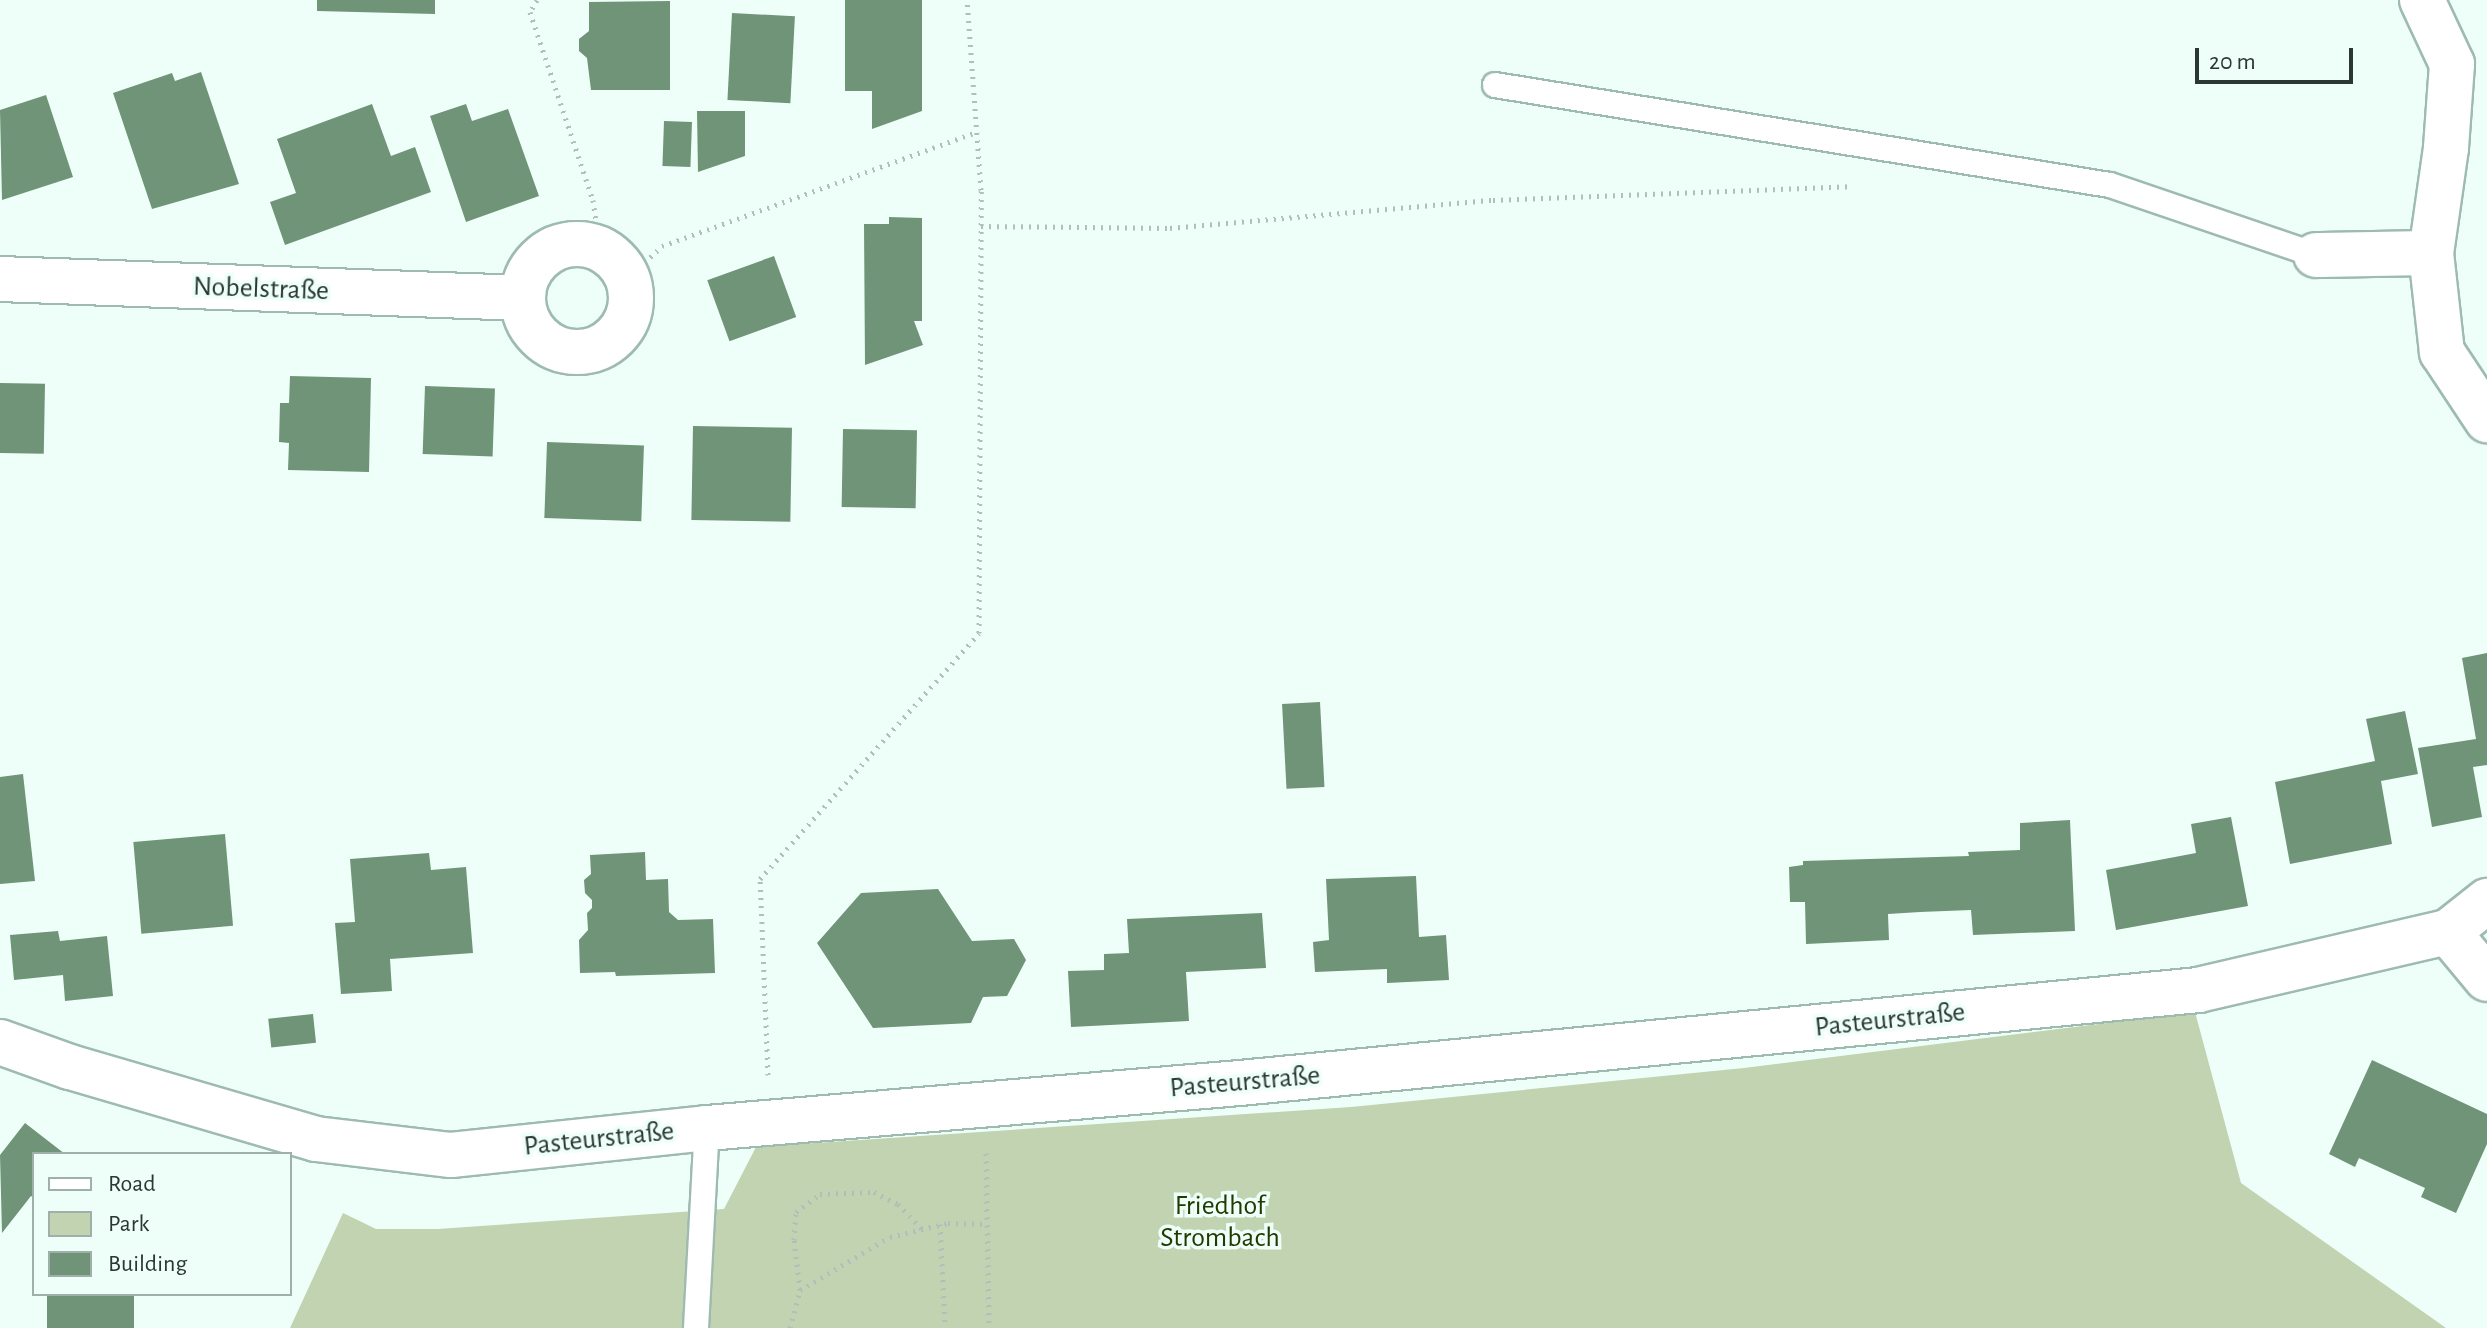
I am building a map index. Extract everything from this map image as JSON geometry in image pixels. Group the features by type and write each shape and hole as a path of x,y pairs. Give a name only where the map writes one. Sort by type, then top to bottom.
{"street":[{"path":"2422,0 2452,64 2446,148 2431,253 2442,352 2487,420"},
{"path":"579,243 614,264 631,293 625,322 610,341 588,351 564,351 542,340 528,321 522,298 527,277 539,258 558,247 579,243"},
{"path":"2316,255 2431,253"},
{"name":"Nobelstraße","path":"0,279 522,298"},
{"name":"Pasteurstraße","path":"0,1042 70,1067 316,1139 451,1155 769,1122 1240,1083 2198,990 2448,932 2487,901"},
{"path":"2448,932 2487,979"}],"lane":[{"path":"1495,85 2110,185 2316,255"},
{"path":"696,1328 707,1128"}],"path":[{"path":"537,0 530,12 614,264 977,132"},
{"path":"769,1122 760,879 979,633 981,226 967,0"},
{"path":"981,226 1170,228 1493,200 1855,186"},
{"path":"984,1104 989,1328"},
{"path":"790,1328 800,1290 794,1240 796,1212 820,1194 874,1192 898,1204 922,1229"},
{"path":"800,1290 890,1237 940,1224 988,1224"},
{"path":"940,1224 945,1328"}],"green space":[{"name":"Friedhof Strombach","path":"2195,1012 2241,1183 2446,1328 290,1328 343,1213 376,1229 438,1229 724,1209 756,1147 1351,1107 1744,1068"}],"building":[{"path":"317,0 435,0 435,14 317,11"},
{"path":"845,0 922,0 922,111 872,129 872,91 845,91"},
{"path":"670,1 670,90 591,90 587,58 579,51 579,39 589,31 589,2"},
{"path":"732,13 795,16 790,103 727,100"},
{"path":"201,72 239,184 152,209 113,93 172,73 175,81"},
{"path":"46,95 73,177 2,200 0,110"},
{"path":"372,104 391,156 415,147 431,192 285,245 270,202 296,193 277,139"},
{"path":"466,104 472,121 508,109 539,196 466,222 430,116"},
{"path":"697,111 745,111 745,156 698,172"},
{"path":"664,121 692,122 690,167 662,166"},
{"path":"889,217 922,218 922,321 914,321 923,345 865,365 864,224 889,224"},
{"path":"774,256 796,317 730,341 707,280"},
{"path":"290,376 371,378 369,472 288,470 289,443 279,442 280,403 289,403"},
{"path":"0,383 45,384 44,454 0,453"},
{"path":"425,386 495,388 493,456 423,454"},
{"path":"693,426 792,428 790,522 691,520"},
{"path":"843,429 917,430 916,508 842,507"},
{"path":"547,442 644,445 641,521 544,518"},
{"path":"2487,653 2487,765 2473,767 2482,817 2432,827 2418,748 2476,739 2462,658"},
{"path":"1320,702 1324,787 1287,789 1282,704"},
{"path":"2405,711 2418,774 2381,781 2392,844 2290,864 2275,782 2375,761 2366,719"},
{"path":"23,774 35,881 0,884 0,777"},
{"path":"2231,817 2248,906 2116,930 2106,870 2196,853 2191,824"},
{"path":"2070,820 2075,931 1973,935 1971,910 1920,912 1888,914 1889,940 1806,944 1805,902 1790,902 1789,867 1803,865 1803,861 1969,856 1968,852 2020,850 2020,823"},
{"path":"225,834 233,926 141,934 133,842"},
{"path":"645,852 646,880 668,879 669,912 678,920 713,919 715,973 616,976 615,972 580,973 579,940 588,930 587,913 592,908 592,900 585,893 584,880 591,874 590,855"},
{"path":"429,853 431,870 466,867 473,953 390,959 392,991 341,994 335,923 355,922 350,859"},
{"path":"1416,876 1419,937 1446,935 1449,980 1387,983 1387,969 1315,972 1313,942 1329,940 1326,879"},
{"path":"938,889 972,941 1014,939 1026,960 1007,996 983,997 971,1023 873,1028 817,943 861,893"},
{"path":"1262,913 1266,968 1186,972 1189,1021 1071,1027 1068,971 1104,970 1104,954 1129,953 1127,919"},
{"path":"58,931 60,941 107,936 113,996 65,1001 63,975 14,980 10,935"},
{"path":"313,1014 316,1043 271,1048 268,1019"},
{"path":"2372,1060 2487,1114 2487,1144 2456,1213 2421,1197 2425,1188 2359,1158 2355,1167 2329,1154"},
{"path":"25,1123 62,1152 32,1152 32,1197 2,1233 0,1155"},
{"path":"47,1296 134,1296 134,1328 47,1328"}]}
